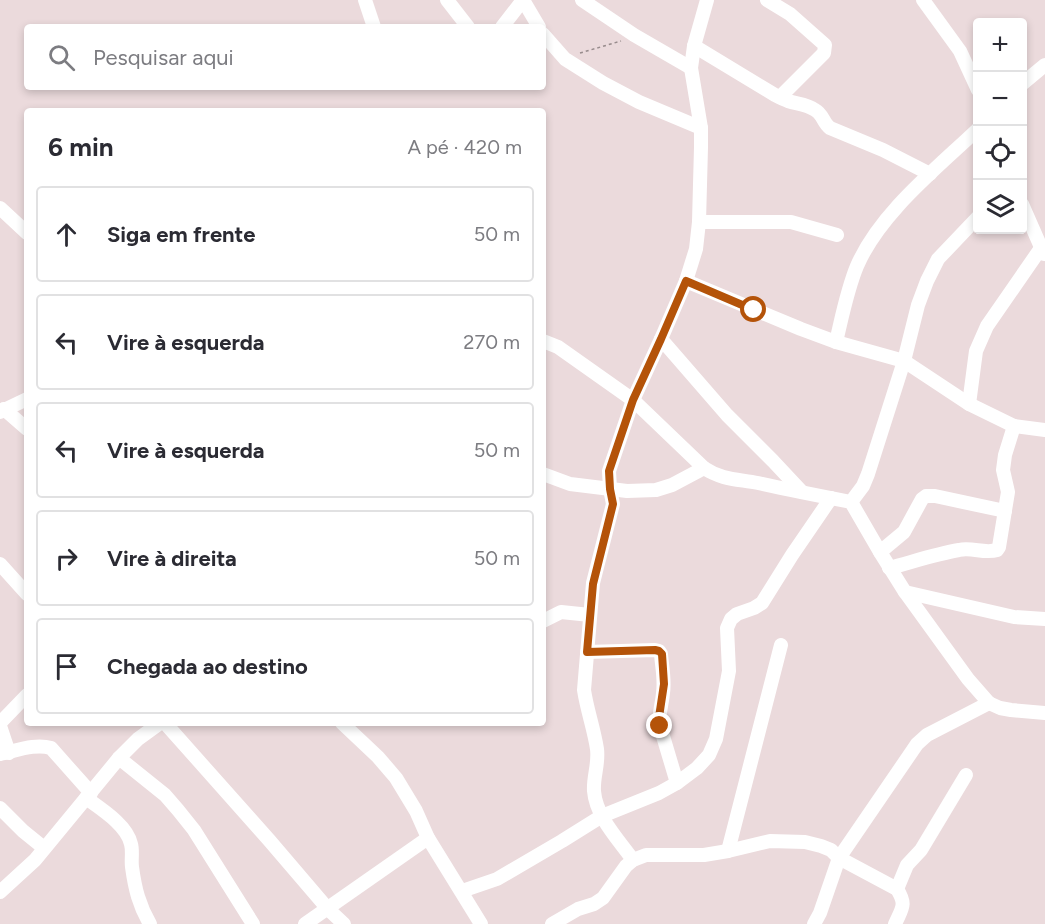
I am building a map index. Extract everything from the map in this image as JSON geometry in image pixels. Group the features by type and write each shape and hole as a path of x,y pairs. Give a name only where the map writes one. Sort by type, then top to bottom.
{"street":[{"path":"365,0 373,24"},
{"path":"504,24 523,0 537,24"},
{"path":"582,0 633,35 691,68"},
{"path":"767,0 790,14 825,45 824,53 780,97"},
{"path":"923,0 960,51 973,79"},
{"path":"450,1 466,24"},
{"path":"633,860 602,816 594,790 597,752 584,690 587,652 593,584 613,504 609,471 633,400 686,281 696,249 699,222 701,128 691,68 701,2"},
{"path":"546,37 565,59 603,83 639,102 701,128"},
{"path":"694,46 780,97 814,109 830,128 883,150 930,174"},
{"path":"1027,81 1045,70"},
{"path":"836,342 854,275 868,244 879,227 973,134"},
{"path":"2,214 24,231"},
{"path":"969,404 976,351 987,326 1043,252 1027,214"},
{"path":"699,222 791,222 837,235"},
{"path":"851,502 863,486 868,474 904,361 918,305 930,274 938,259 973,223"},
{"path":"686,281 836,342 904,361 969,404 1014,426 1045,430"},
{"path":"661,339 726,415 802,492"},
{"path":"546,342 558,347 633,400 714,475 851,502 905,592 968,679 989,703 1011,710 1045,713"},
{"path":"24,400 2,411 24,427"},
{"path":"890,568 962,549 987,552 997,550 1008,492 1003,470 1005,455 1014,426"},
{"path":"546,475 570,484 627,491 656,490 672,485 704,468"},
{"path":"593,486 609,471"},
{"path":"613,504 627,491"},
{"path":"880,552 904,532 922,499 926,496 1005,511"},
{"path":"462,891 497,879 602,816 659,793 697,768 709,755 716,739 729,671 727,628 730,619 754,608 768,596 792,555 831,498"},
{"path":"0,564 24,591"},
{"path":"905,592 1014,617 1045,619"},
{"path":"546,620 561,612 590,615"},
{"path":"728,851 782,645"},
{"path":"587,652 655,650 662,654 664,684 659,717 660,726 677,783"},
{"path":"24,698 0,725 4,753 35,747 51,748 89,796 120,826 132,845 131,866 137,897 150,924"},
{"path":"814,924 820,914 839,858 917,744 927,735 989,703"},
{"path":"0,892 22,873 119,758 138,739 158,726"},
{"path":"165,726 344,924"},
{"path":"345,726 396,778 416,811 428,838 481,924"},
{"path":"119,758 165,795 178,810 200,840 253,924"},
{"path":"897,889 907,865 921,850 966,776"},
{"path":"0,808 44,848"},
{"path":"305,924 428,838"},
{"path":"552,924 565,915 594,904 603,898 626,866 633,860 646,855 704,855 770,841 785,841 805,842 831,850 839,858 897,889 903,898 903,905 895,924"}],"path":[{"path":"565,59 617,43 633,35"}],"route":[{"path":"660,726 660,705 664,684 662,654 655,650 587,652 593,584 613,504 609,471 633,400 686,281 754,310"}]}
